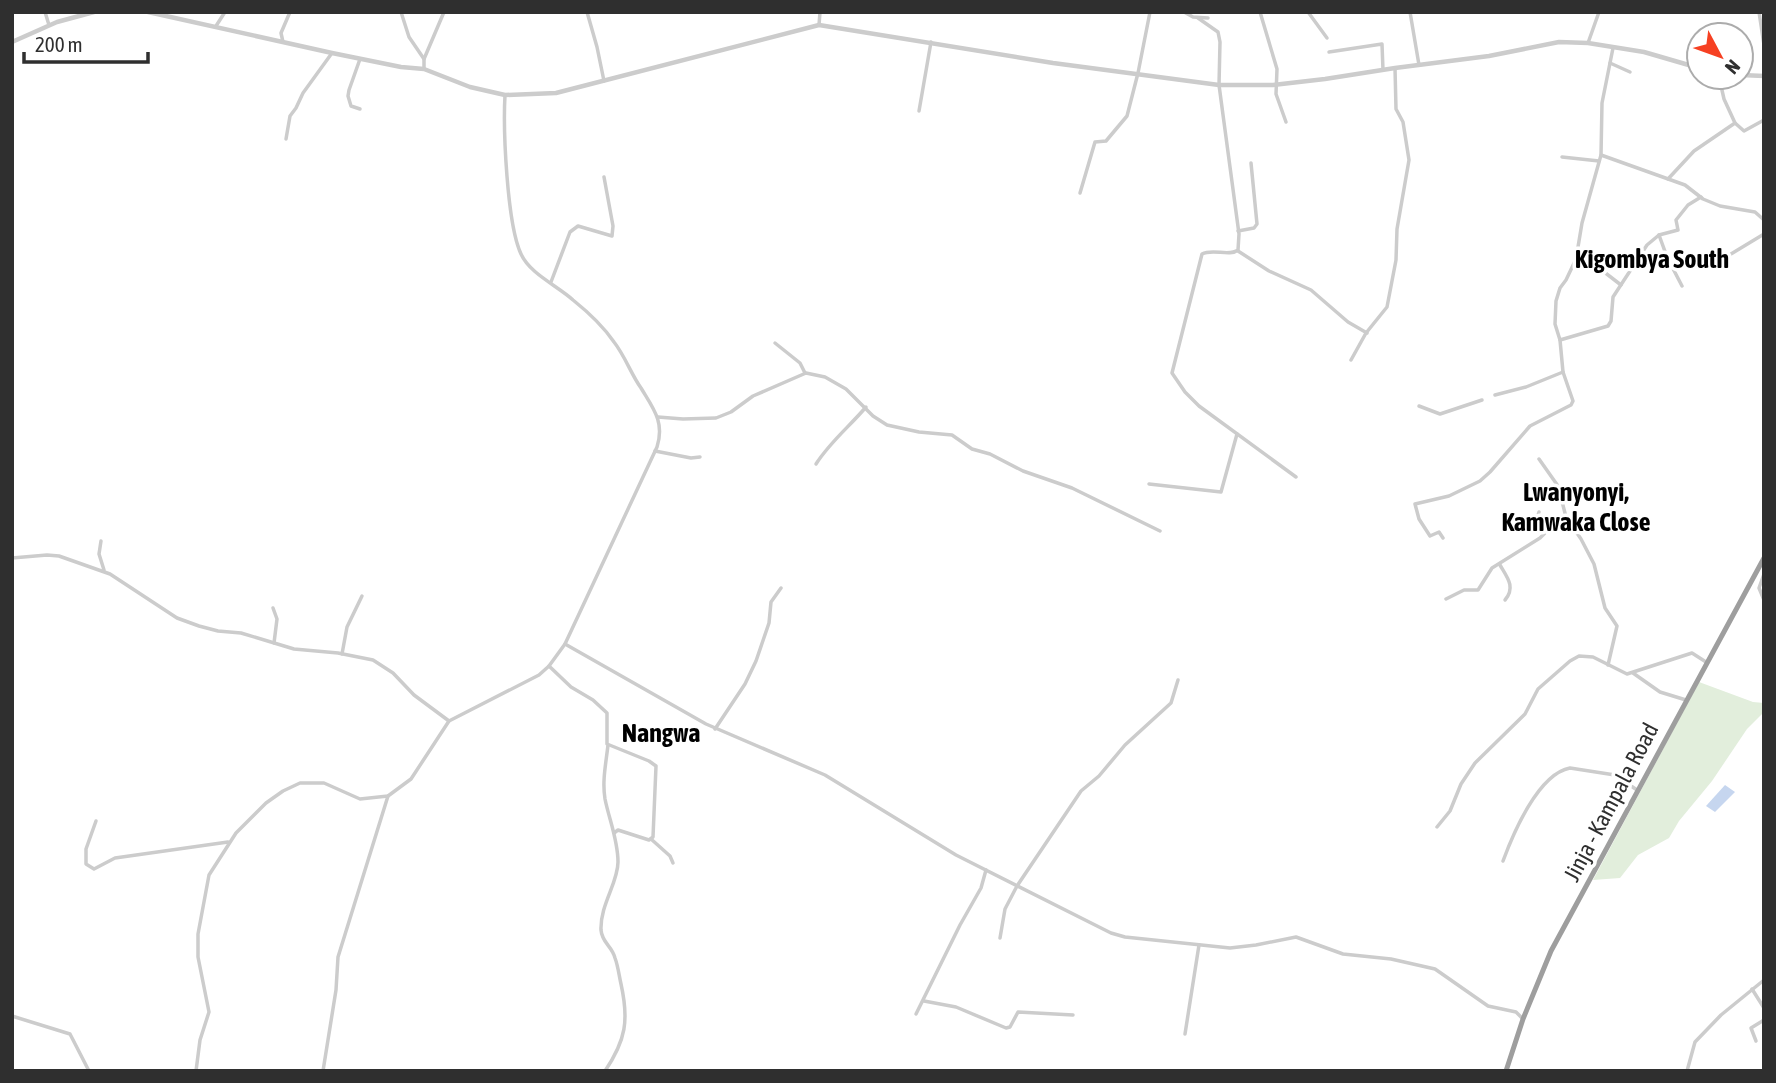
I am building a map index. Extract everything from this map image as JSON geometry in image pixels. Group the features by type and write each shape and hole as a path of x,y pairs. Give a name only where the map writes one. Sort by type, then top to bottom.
{"highway":[{"name":"Jinja - Kampala Road","path":"1506,1071 1523,1019 1551,951 1764,558"}],"street":[{"path":"46,12 49,25"},
{"path":"12,42 49,25 93,12"},
{"path":"148,12 167,14 360,59 424,69 470,87 505,95 556,93 819,25 1053,63 1219,85 1278,84 1489,56 1559,42 1588,43 1644,52 1685,64"},
{"path":"216,26 225,12"},
{"path":"283,42 281,33 290,12"},
{"path":"401,12 410,37 424,59"},
{"path":"424,69 424,59 444,12"},
{"path":"586,12 604,81"},
{"path":"819,25 820,12"},
{"path":"1080,193 1095,142 1106,141 1126,117 1138,74 1150,12"},
{"path":"1184,12 1218,32 1219,85 1238,231 1238,251"},
{"path":"1260,12 1272,48 1278,84 1276,94 1286,122"},
{"path":"1308,12 1327,38"},
{"path":"1410,12 1419,65"},
{"path":"1588,43 1599,12"},
{"path":"1759,12 1764,45"},
{"path":"1198,18 1208,18"},
{"path":"919,111 932,43"},
{"path":"1329,52 1382,44 1383,70"},
{"path":"1443,538 1439,532 1430,536 1419,519 1415,504 1449,496 1479,481 1530,426 1571,405 1573,401 1563,372 1555,319 1558,293 1572,270 1601,155 1602,103 1614,48"},
{"path":"286,139 290,116 332,53"},
{"path":"360,59 348,96 351,106 360,109"},
{"path":"1609,63 1630,72"},
{"path":"1351,360 1367,332 1387,307 1396,260 1397,229 1409,160 1403,122 1396,109 1395,68"},
{"path":"1722,91 1735,123 1744,131 1764,120"},
{"path":"196,1071 200,1040 209,1012 198,957 198,934 209,875 223,851 266,803 300,783 324,783 360,799 388,796 411,779 449,721 515,688 549,666 565,644 656,451 660,434 658,417 609,335 574,300 526,262 518,246 507,163 505,95"},
{"path":"1668,179 1694,151 1735,123"},
{"path":"1601,155 1685,185 1720,206 1755,212 1764,220"},
{"path":"1563,157 1599,161"},
{"path":"1238,231 1254,229 1257,224 1251,163"},
{"path":"551,282 570,232 578,226 612,236 613,226 604,177"},
{"path":"1560,340 1608,326 1613,296 1647,245 1659,235 1678,230 1676,220 1688,205 1701,197"},
{"path":"1726,257 1764,234"},
{"path":"1659,235 1682,286"},
{"path":"1238,251 1269,271 1311,290 1348,322 1367,332"},
{"path":"1238,251 1202,254 1172,373 1185,393 1296,477"},
{"path":"1577,251 1621,285"},
{"path":"775,342 800,363 805,373"},
{"path":"1495,396 1563,372"},
{"path":"658,417 716,418 731,412 753,396 805,373 825,377 846,388 880,422 919,432 952,435 972,449 1072,488 1160,531"},
{"path":"1419,406 1440,414 1482,400"},
{"path":"816,464 833,439 847,429 866,407"},
{"path":"1149,484 1221,492 1237,434"},
{"path":"656,451 699,457"},
{"path":"1539,458 1558,486 1563,509 1594,564 1605,608 1617,626 1608,665"},
{"path":"1539,512 1546,531"},
{"path":"1446,599 1464,590 1478,590 1492,568 1540,538 1546,531 1570,524"},
{"path":"101,541 99,554 104,571"},
{"path":"12,558 54,555 104,571 177,618 294,649 342,654 380,664 449,721"},
{"path":"1500,565 1510,580 1511,587 1505,600"},
{"path":"1764,574 1759,588 1764,600"},
{"path":"715,729 745,684 756,661 769,623 771,603 781,588"},
{"path":"342,654 346,627 362,596"},
{"path":"272,608 277,619 274,644"},
{"path":"565,644 715,729 825,775 956,855 1111,933 1199,946 1246,947 1296,937 1343,954 1391,959 1435,969 1488,1006 1516,1013 1523,1019"},
{"path":"1437,828 1450,811 1461,784 1475,763 1525,714 1538,689 1578,656 1593,657 1627,674 1692,653 1706,662"},
{"path":"549,666 571,687 607,713 605,797 618,863 607,895 601,933 615,957 625,1003 626,1024 620,1044 605,1071"},
{"path":"1633,673 1661,692 1686,699"},
{"path":"1000,938 1005,909 1017,886 1081,791 1125,745 1171,703 1178,680"},
{"path":"608,745 656,766 651,839"},
{"path":"1503,861 1521,819 1541,790 1563,769 1615,775 1637,790"},
{"path":"323,1071 338,957 388,796"},
{"path":"96,821 85,856 85,863 94,869 115,858 230,842"},
{"path":"614,833 618,830 651,839 670,856 673,863"},
{"path":"209,844 223,851"},
{"path":"916,1014 981,888 986,870"},
{"path":"1185,1034 1199,946"},
{"path":"1687,1071 1695,1042 1715,1020 1764,980"},
{"path":"1752,989 1764,1008"},
{"path":"924,1002 956,1007 1006,1028 1010,1027 1018,1012 1073,1015"},
{"path":"12,1016 70,1034 89,1071"},
{"path":"1756,1041 1751,1028 1764,1020"}],"green space":[{"path":"1699,682 1753,702 1764,703 1764,712 1747,729 1669,838 1638,855 1620,878 1593,880"}],"water":[{"path":"1725,785 1735,792 1715,812 1706,806"}],"district":[{"name":"Kigombya South","path":"1652,259"},
{"name":"Lwanyonyi, Kamwaka Close","path":"1576,507"},
{"name":"Nangwa","path":"661,733"}]}
